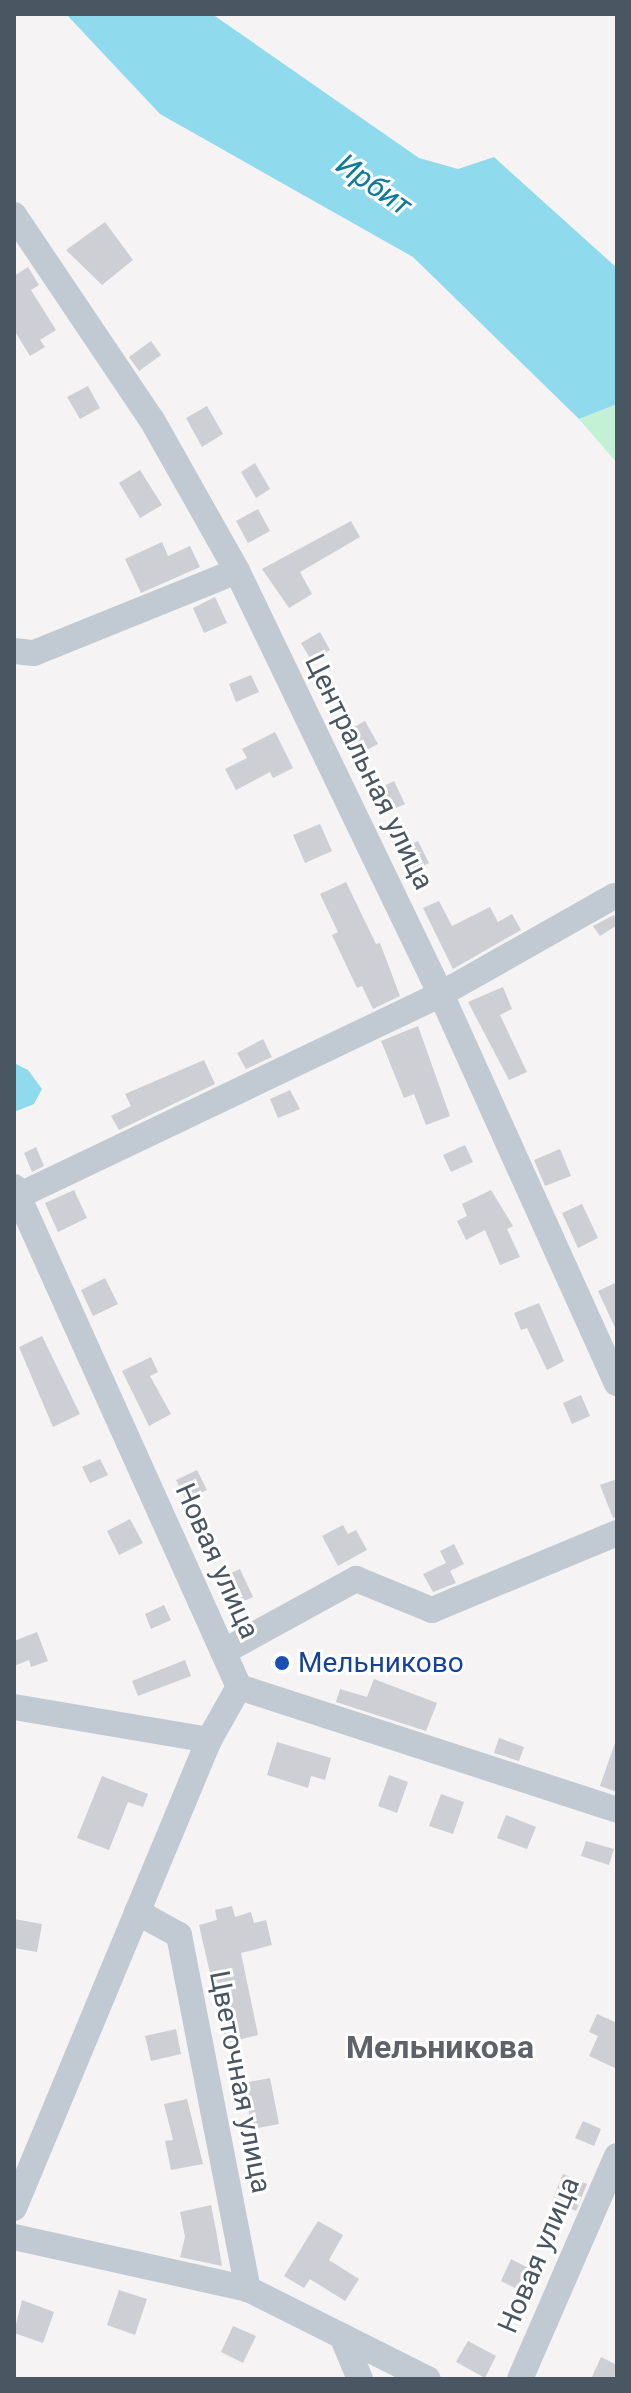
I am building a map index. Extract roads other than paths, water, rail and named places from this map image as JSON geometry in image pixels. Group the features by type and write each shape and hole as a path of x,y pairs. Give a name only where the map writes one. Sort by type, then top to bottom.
{"street":[{"name":"Центральная улица","path":"14,215 152,420 237,571 441,994 617,1383"},
{"path":"14,651 34,653 237,571"},
{"path":"16,1192 441,994 614,896"},
{"name":"Новая улица","path":"16,1192 239,1687"},
{"path":"223,1652 356,1579 432,1610 617,1533"},
{"path":"14,2208 209,1740 239,1687 617,1810"},
{"path":"14,1707 209,1740"},
{"name":"Цветочная улица","path":"137,1912 179,1935 248,2289"},
{"name":"Новая улица","path":"520,2379 617,2156"},
{"path":"14,2237 248,2289 428,2379"},
{"path":"342,2336 360,2379"}],"water":[{"name":"Ирбит","path":"66,14 212,14 419,158 458,169 494,157 617,268 617,404 579,419 413,257 160,114"},
{"path":"14,1063 28,1070 42,1089 34,1104 14,1112"}],"place":[{"name":"Мельниково","path":"282,1663"}],"district":[{"name":"Мельникова","path":"440,2047"}]}
